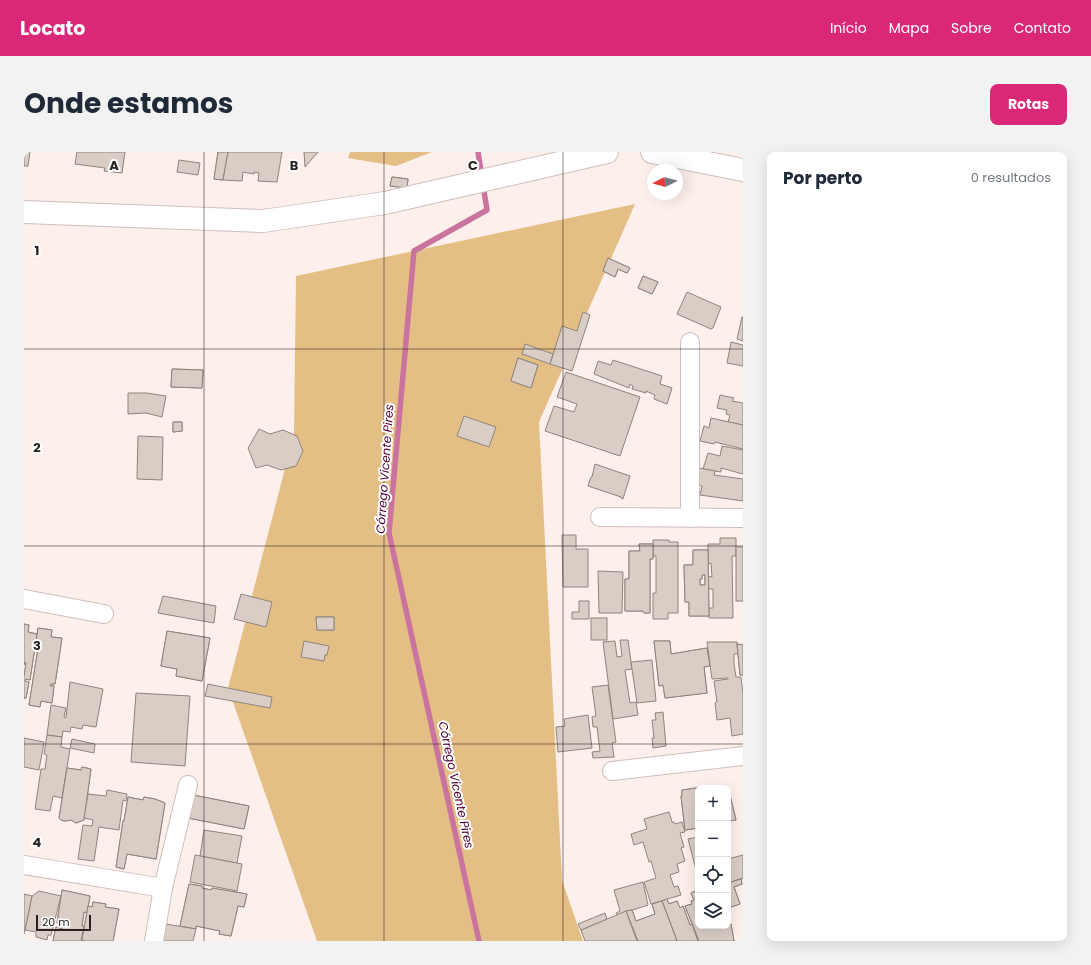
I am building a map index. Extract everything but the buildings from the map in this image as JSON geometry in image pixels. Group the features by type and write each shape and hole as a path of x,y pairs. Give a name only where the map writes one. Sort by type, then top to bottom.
{"street":[{"path":"24,212 263,221 385,203 607,152"},
{"path":"652,152 743,170"},
{"path":"690,342 690,518"},
{"path":"600,517 743,518"},
{"path":"24,599 104,614"},
{"path":"612,771 743,756"},
{"path":"154,941 163,888 188,785"},
{"path":"24,865 163,888"}],"shaded area":[{"path":"350,152 432,152 396,166 348,158"},
{"path":"635,204 539,422 562,880 583,941 317,941 228,688 294,434 296,276"}],"waterway":[{"name":"Córrego Vicente Pires","path":"478,152 482,177"},
{"name":"Córrego Vicente Pires","path":"479,941 389,533 414,251 487,210 483,185"}]}
